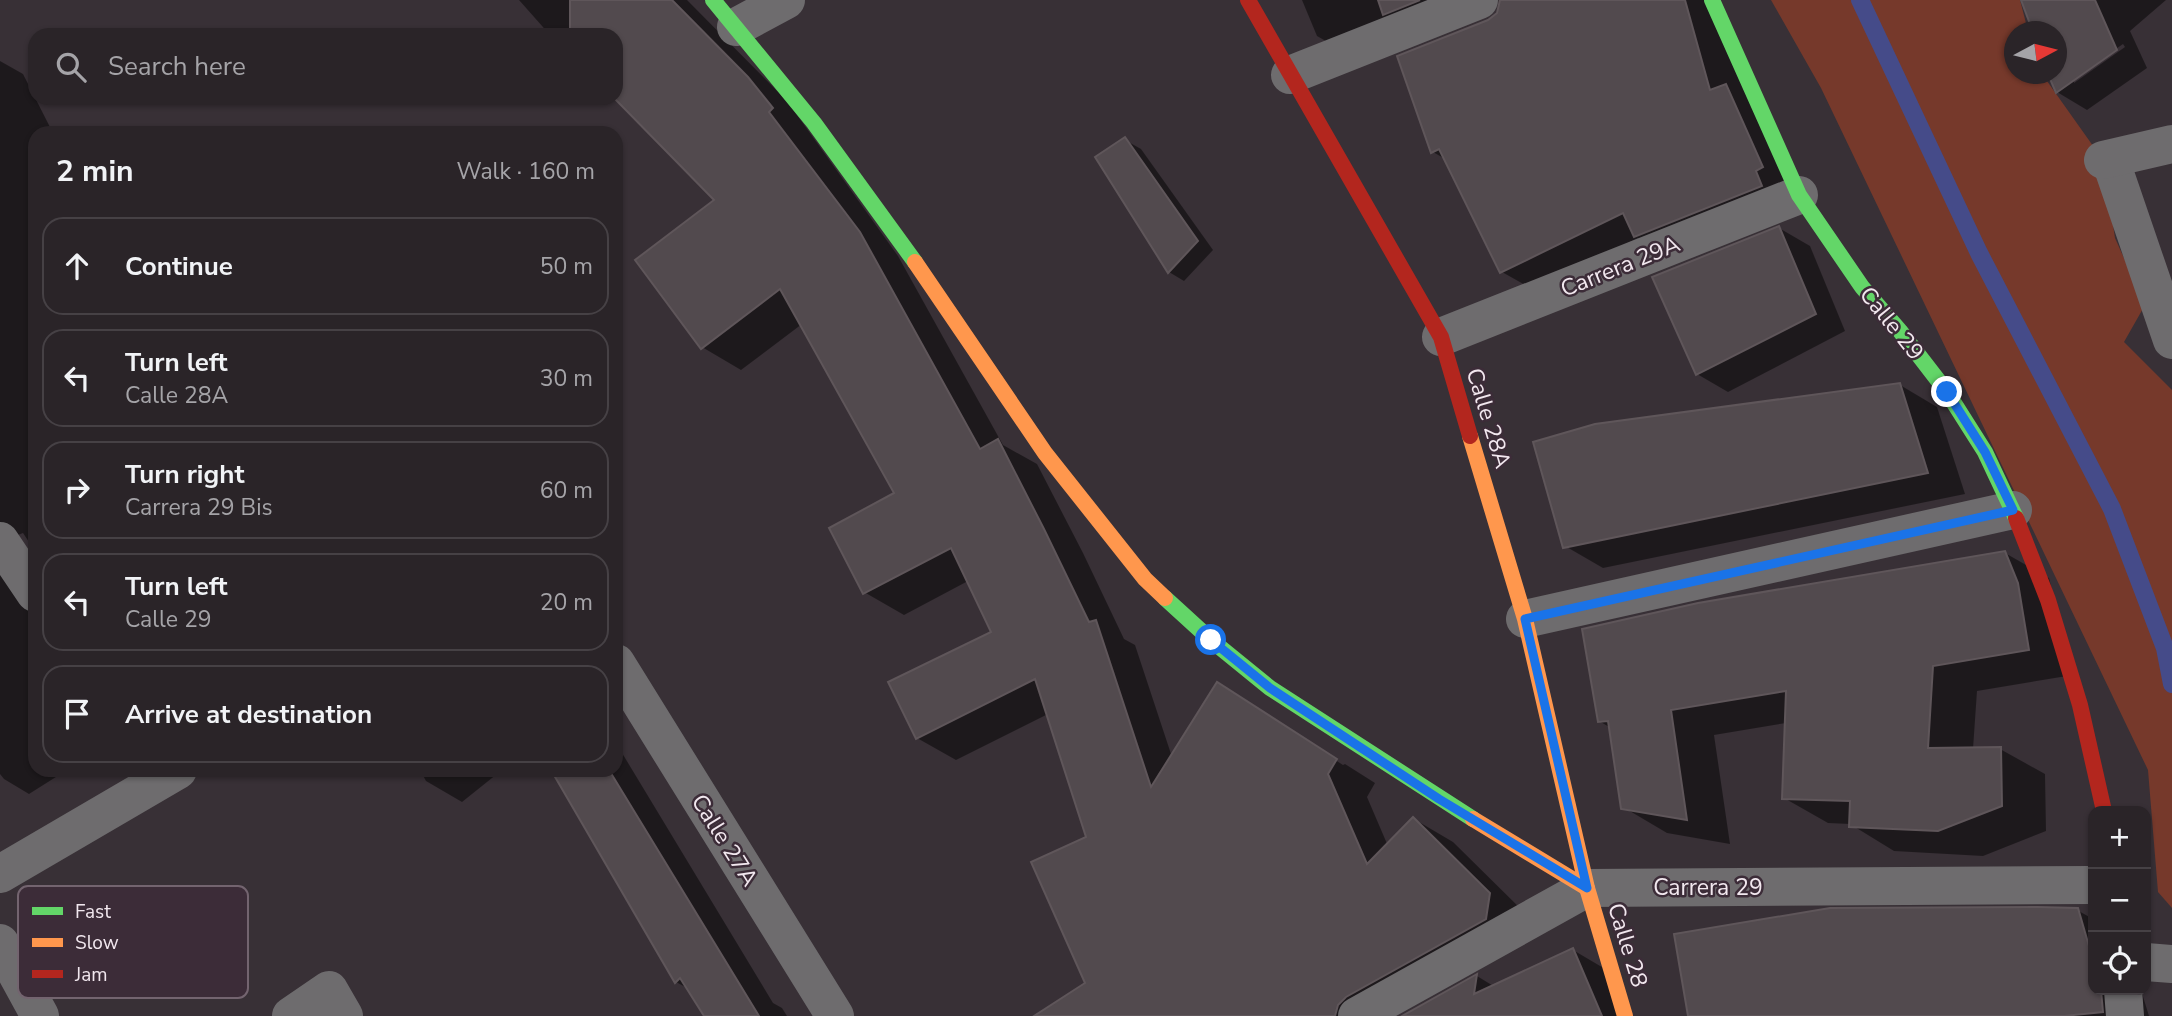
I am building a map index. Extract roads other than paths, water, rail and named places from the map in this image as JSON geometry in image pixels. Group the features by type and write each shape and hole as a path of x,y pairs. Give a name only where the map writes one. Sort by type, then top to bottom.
{"street":[{"path":"786,0 725,13 814,123 909,253 1045,453 1145,579 1211,640 1270,688 1439,799 1587,888"},
{"name":"Calle 28A","path":"1248,0 1441,337 1525,619 1587,888"},
{"path":"1290,75 1479,0"},
{"name":"Calle 29","path":"1712,0 1799,195 1862,286 1947,392 1985,452 2013,510 2048,600 2080,705 2103,806"},
{"path":"2172,144 2107,160 2172,340"},
{"name":"Carrera 29A","path":"1441,337 1799,195"},
{"path":"1525,619 2013,510"},
{"path":"0,541 28,583"},
{"name":"Calle 27A","path":"623,674 835,1016"},
{"path":"0,874 159,777"},
{"name":"Carrera 29","path":"1357,1016 1587,888 2088,885"},
{"name":"Calle 28","path":"1587,888 1625,1016"},
{"path":"0,943 18,976"},
{"path":"291,1016 329,990 344,1016"},
{"path":"2123,995 2125,1016"},
{"path":"30,998 40,1016"}],"waterway":[{"path":"1860,0 1979,253 2112,509 2165,648 2172,684"}]}
